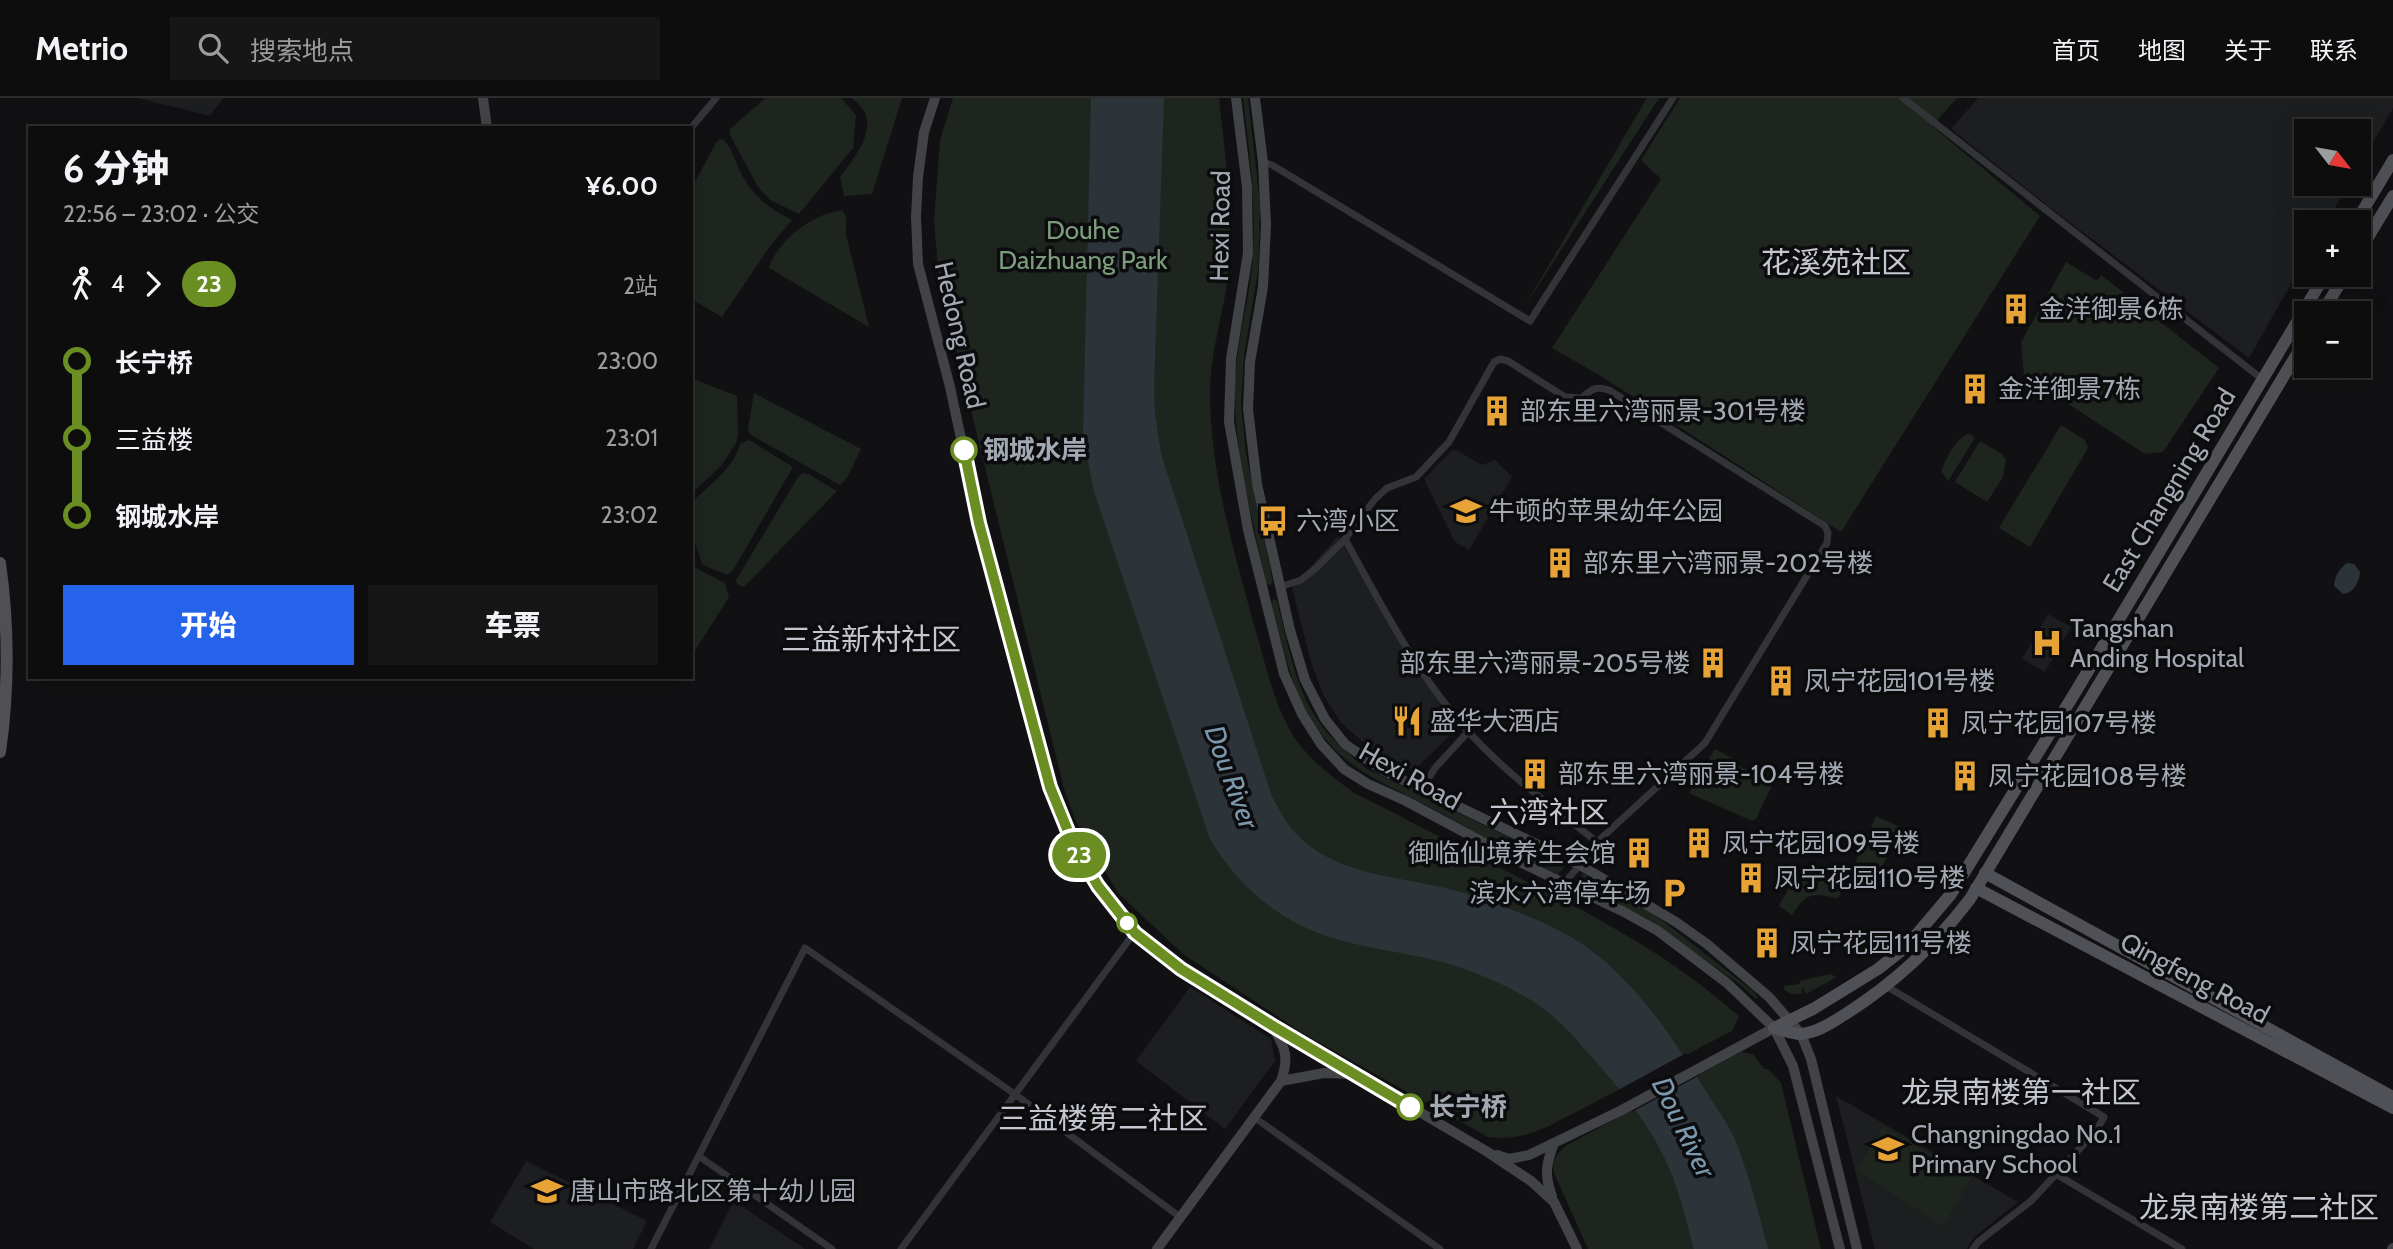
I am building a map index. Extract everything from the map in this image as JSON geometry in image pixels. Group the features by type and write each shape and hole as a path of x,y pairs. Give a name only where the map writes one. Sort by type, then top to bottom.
{"main road":[{"path":"483,98 486,126"},
{"name":"Hedong Road","path":"935,98 924,132 918,177 918,264 950,387 979,523 1050,787 1080,856 1098,886 1135,933 1181,969 1486,1151 1531,1181 1554,1202 1577,1249"},
{"name":"Hexi Road","path":"1236,98 1247,187 1248,253 1231,359 1229,422 1248,530 1284,674 1302,714 1321,744 1344,769 1368,784 1658,931 1727,983 1774,1028 1793,1066 1839,1249"},
{"name":"Hexi Road","path":"1255,98 1263,162 1266,225 1263,287 1250,362 1248,409 1257,484 1290,630 1305,680 1325,719 1345,744 1382,769 1580,865 1626,891 1707,944 1769,997 1801,1034 1811,1059 1857,1249"},
{"path":"2363,210 2393,160"},
{"path":"2371,232 2393,196"},
{"name":"East Changning Road","path":"1620,1111 1812,1009 1878,970 1907,946 1951,894 2318,287"},
{"name":"East Changning Road","path":"1801,1034 1823,1028 1886,986 1909,969 1945,932 1976,888 2294,359"},
{"path":"0,563 8,638 5,722 0,752"},
{"path":"1265,595 1280,587"},
{"name":"Qingfeng Road","path":"1985,873 2393,1097"},
{"name":"Qingfeng Road","path":"1976,888 2393,1108"},
{"path":"1157,1249 1281,1081 1287,1064 1273,1026"},
{"path":"1774,1028 1801,1034"},
{"path":"1281,1081 1324,1073 1353,1074"},
{"name":"Hedong Road","path":"1486,1151 1509,1159 1529,1155 1620,1111"},
{"path":"1554,1143 1545,1168 1546,1181 1554,1202"}],"street":[{"path":"693,126 716,98"},
{"path":"1263,162 1530,321 1673,98"},
{"path":"1903,98 2262,379"},
{"path":"1280,587 1301,580 1345,539 1375,499 1387,488 1416,477 1449,442 1494,362 1500,359 1508,361 1565,397 1582,398 1591,389 1599,387 1609,390 1825,526 1828,533 1827,543 1704,743 1597,842 1564,883"},
{"path":"1345,539 1404,643 1469,731 1485,750 1527,787 1597,842"},
{"path":"1422,789 1435,768 1469,731"},
{"path":"901,1249 1135,933"},
{"path":"652,1249 805,948 1016,1096 1180,1217"},
{"path":"1886,986 2104,1117 2096,1131 2031,1201 1978,1242 1973,1249"},
{"path":"1255,1118 1440,1249"},
{"path":"700,1157 832,1249"},
{"path":"2056,1174 2182,1249"}],"shaded area":[{"path":"138,98 223,98 210,116"},
{"path":"1978,98 2393,98 2393,108 2371,146 2371,119 2294,119 2294,196 2342,196 2334,210 2294,210 2294,279 2249,358 1951,129"},
{"name":"牛顿的苹果幼年公园","path":"1456,450 1482,465 1495,460 1512,477 1469,550 1455,542 1424,479 1451,451"},
{"path":"1338,536 1410,659 1459,727 1413,771 1370,748 1341,723 1324,696 1311,662 1292,588"},
{"name":"Tangshan Anding Hospital","path":"2048,614 2071,627 2045,672 2022,659"},
{"path":"1190,987 1271,1039 1275,1061 1225,1129 1136,1061"},
{"name":"Changningdao No.1 Primary School","path":"1836,1096 2018,1202 1974,1237 1967,1249 1875,1249"},
{"name":"唐山市路北区第十幼儿园","path":"526,1161 647,1221 633,1249 534,1249 490,1222"},
{"path":"734,1201 805,1249 709,1249"}],"green space":[{"path":"765,98 841,98 856,115 853,148 799,214 770,200 758,187 730,135 730,129"},
{"path":"852,98 902,98 872,194 844,196 840,177 861,146 867,128 864,111"},
{"name":"Douhe Daizhuang Park","path":"953,98 1219,98 1228,185 1230,250 1211,372 1214,448 1224,508 1246,596 1274,692 1290,730 1310,757 1354,793 1595,917 1683,971 1739,1016 1732,1031 1549,1126 1520,1136 1488,1137 1304,1034 1183,954 1118,893 1076,822 1064,789 939,280 934,221 940,140"},
{"path":"1243,98 1248,98 1260,203 1258,270 1244,356 1241,403 1246,454 1273,582 1270,585 1266,584 1246,490 1236,419 1235,377 1252,270 1254,233"},
{"path":"1647,98 1659,98 1523,309"},
{"path":"1680,98 1957,98 1932,126 2040,216 1841,532 1601,376 1552,348 1661,179 1641,160"},
{"path":"720,139 724,140 742,175 757,196 792,220 770,246 722,317 693,300 693,185"},
{"path":"843,211 846,217 846,235 869,327 769,268 780,248 798,229 821,216"},
{"path":"2066,262 2097,281 2101,275 2219,368 2163,452 2145,454 2024,375 2021,342"},
{"path":"693,379 737,396 736,443 721,466 693,492"},
{"path":"754,393 861,449 847,478 840,485 751,435 748,429"},
{"path":"2061,425 2085,440 2088,448 2030,547 1999,528"},
{"path":"1969,434 1975,438 1948,481 1941,471 1943,466 1956,444"},
{"path":"749,440 793,467 732,572 727,575 703,565 701,561 693,537 693,501 726,469 740,444"},
{"path":"1980,441 2002,454 2006,460 2003,477 1987,502 1955,482"},
{"path":"803,473 837,491 744,587 737,584 736,580 798,477"},
{"path":"693,558 696,568 725,583 729,597 693,654"},
{"path":"1273,599 1277,601 1302,692 1317,719 1340,746 1367,769 1566,865 1558,874 1385,784 1354,766 1340,754 1315,725 1300,697 1284,651 1272,605"},
{"path":"1715,749 1734,759 1733,763 1769,781 1771,787 1756,819 1752,821 1689,793"},
{"path":"1876,816 1900,827 1882,867 1873,873 1854,865"},
{"path":"1841,871 1850,874 1838,898 1811,896 1802,902 1792,915 1779,906 1795,877 1814,883"},
{"path":"1582,873 1654,914 1754,992 1758,998 1647,919 1580,884"},
{"path":"1830,974 1837,977 1806,994 1802,986 1802,994 1791,994 1784,990 1784,986 1800,984 1799,981"},
{"path":"1741,1052 1753,1054 1764,1069 1768,1069 1781,1083 1821,1249 1588,1249 1554,1173 1553,1164 1558,1154 1567,1145"},
{"path":"1883,1126 1971,1179 1943,1226 1857,1171"}],"water":[{"name":"Dou River","path":"1091,98 1164,98 1154,388 1161,454 1272,797 1281,813 1308,845 1328,858 1350,867 1467,894 1507,908 1571,937 1613,968 1632,987 1665,1029 1731,1130 1768,1249 1694,1249 1672,1176 1647,1126 1600,1067 1548,1012 1509,988 1462,968 1436,960 1350,943 1297,924 1248,888 1221,857 1210,839 1093,488 1083,434"},
{"path":"2347,563 2354,564 2360,572 2355,586 2350,592 2343,594 2334,586 2337,573"}],"pier":[{"path":"1686,1053 1700,1075 1632,1112 1618,1090"}],"bus line":[{"name":"23","path":"964,450 979,523 1050,787 1074,846 1098,886 1135,933 1181,969 1410,1107"}],"place":[{"name":"金洋御景6栋","path":"2016,309"},
{"name":"金洋御景7栋","path":"1975,389"},
{"name":"部东里六湾丽景-301号楼","path":"1497,411"},
{"name":"钢城水岸","path":"964,450"},
{"name":"牛顿的苹果幼年公园","path":"1466,511"},
{"name":"六湾小区","path":"1273,521"},
{"name":"部东里六湾丽景-202号楼","path":"1560,563"},
{"name":"Tangshan Anding Hospital","path":"2047,643"},
{"name":"部东里六湾丽景-205号楼","path":"1713,663"},
{"name":"凤宁花园101号楼","path":"1781,681"},
{"name":"盛华大酒店","path":"1407,721"},
{"name":"凤宁花园107号楼","path":"1938,723"},
{"name":"部东里六湾丽景-104号楼","path":"1535,774"},
{"name":"凤宁花园108号楼","path":"1965,776"},
{"name":"凤宁花园109号楼","path":"1699,843"},
{"name":"御临仙境养生会馆","path":"1639,853"},
{"name":"凤宁花园110号楼","path":"1751,878"},
{"name":"滨水六湾停车场","path":"1674,893"},
{"name":"凤宁花园111号楼","path":"1767,943"},
{"name":"长宁桥","path":"1410,1107"},
{"name":"Changningdao No.1 Primary School","path":"1888,1149"},
{"name":"唐山市路北区第十幼儿园","path":"547,1191"}],"district":[{"name":"花溪苑社区","path":"1836,262"},
{"name":"三益新村社区","path":"871,639"},
{"name":"六湾社区","path":"1549,812"},
{"name":"龙泉南楼第一社区","path":"2021,1092"},
{"name":"三益楼第二社区","path":"1103,1118"},
{"name":"龙泉南楼第二社区","path":"2259,1207"}]}
